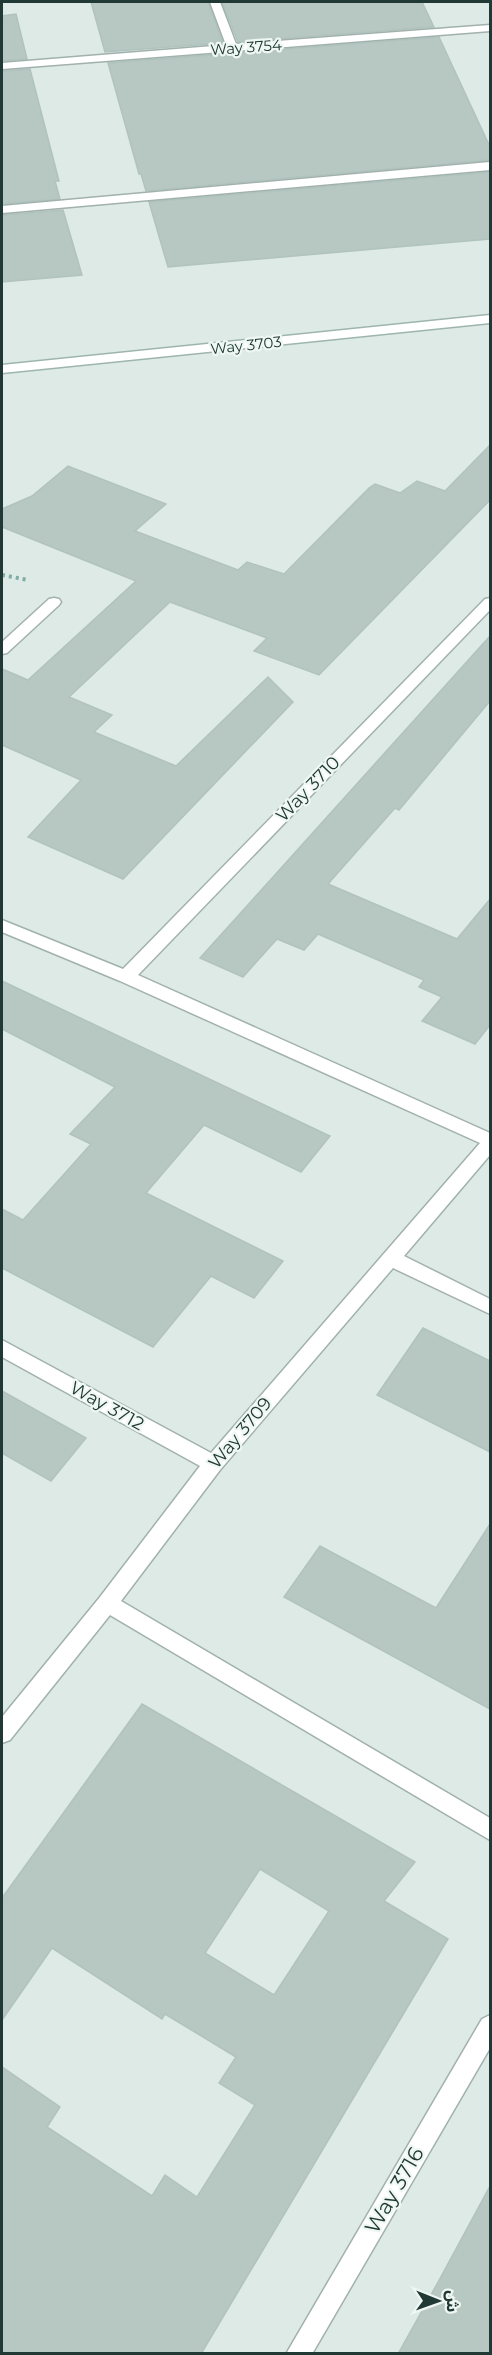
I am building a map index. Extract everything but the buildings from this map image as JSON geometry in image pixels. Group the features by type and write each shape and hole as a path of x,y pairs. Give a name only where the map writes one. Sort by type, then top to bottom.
{"street":[{"path":"214,2 232,48"},
{"name":"Way 3754","path":"2,66 490,28"},
{"path":"2,210 490,166"},
{"name":"Way 3703","path":"2,369 490,319"},
{"path":"2,650 54,602"},
{"name":"Way 3710","path":"126,977 490,602"},
{"path":"2,926 126,977 490,1142"},
{"name":"Way 3709","path":"2,1733 213,1464 490,1142"},
{"path":"391,1258 490,1307"},
{"name":"Way 3712","path":"2,1348 213,1464"},
{"path":"106,1603 490,1830"},
{"name":"Way 3716","path":"298,2354 490,2027"}]}
